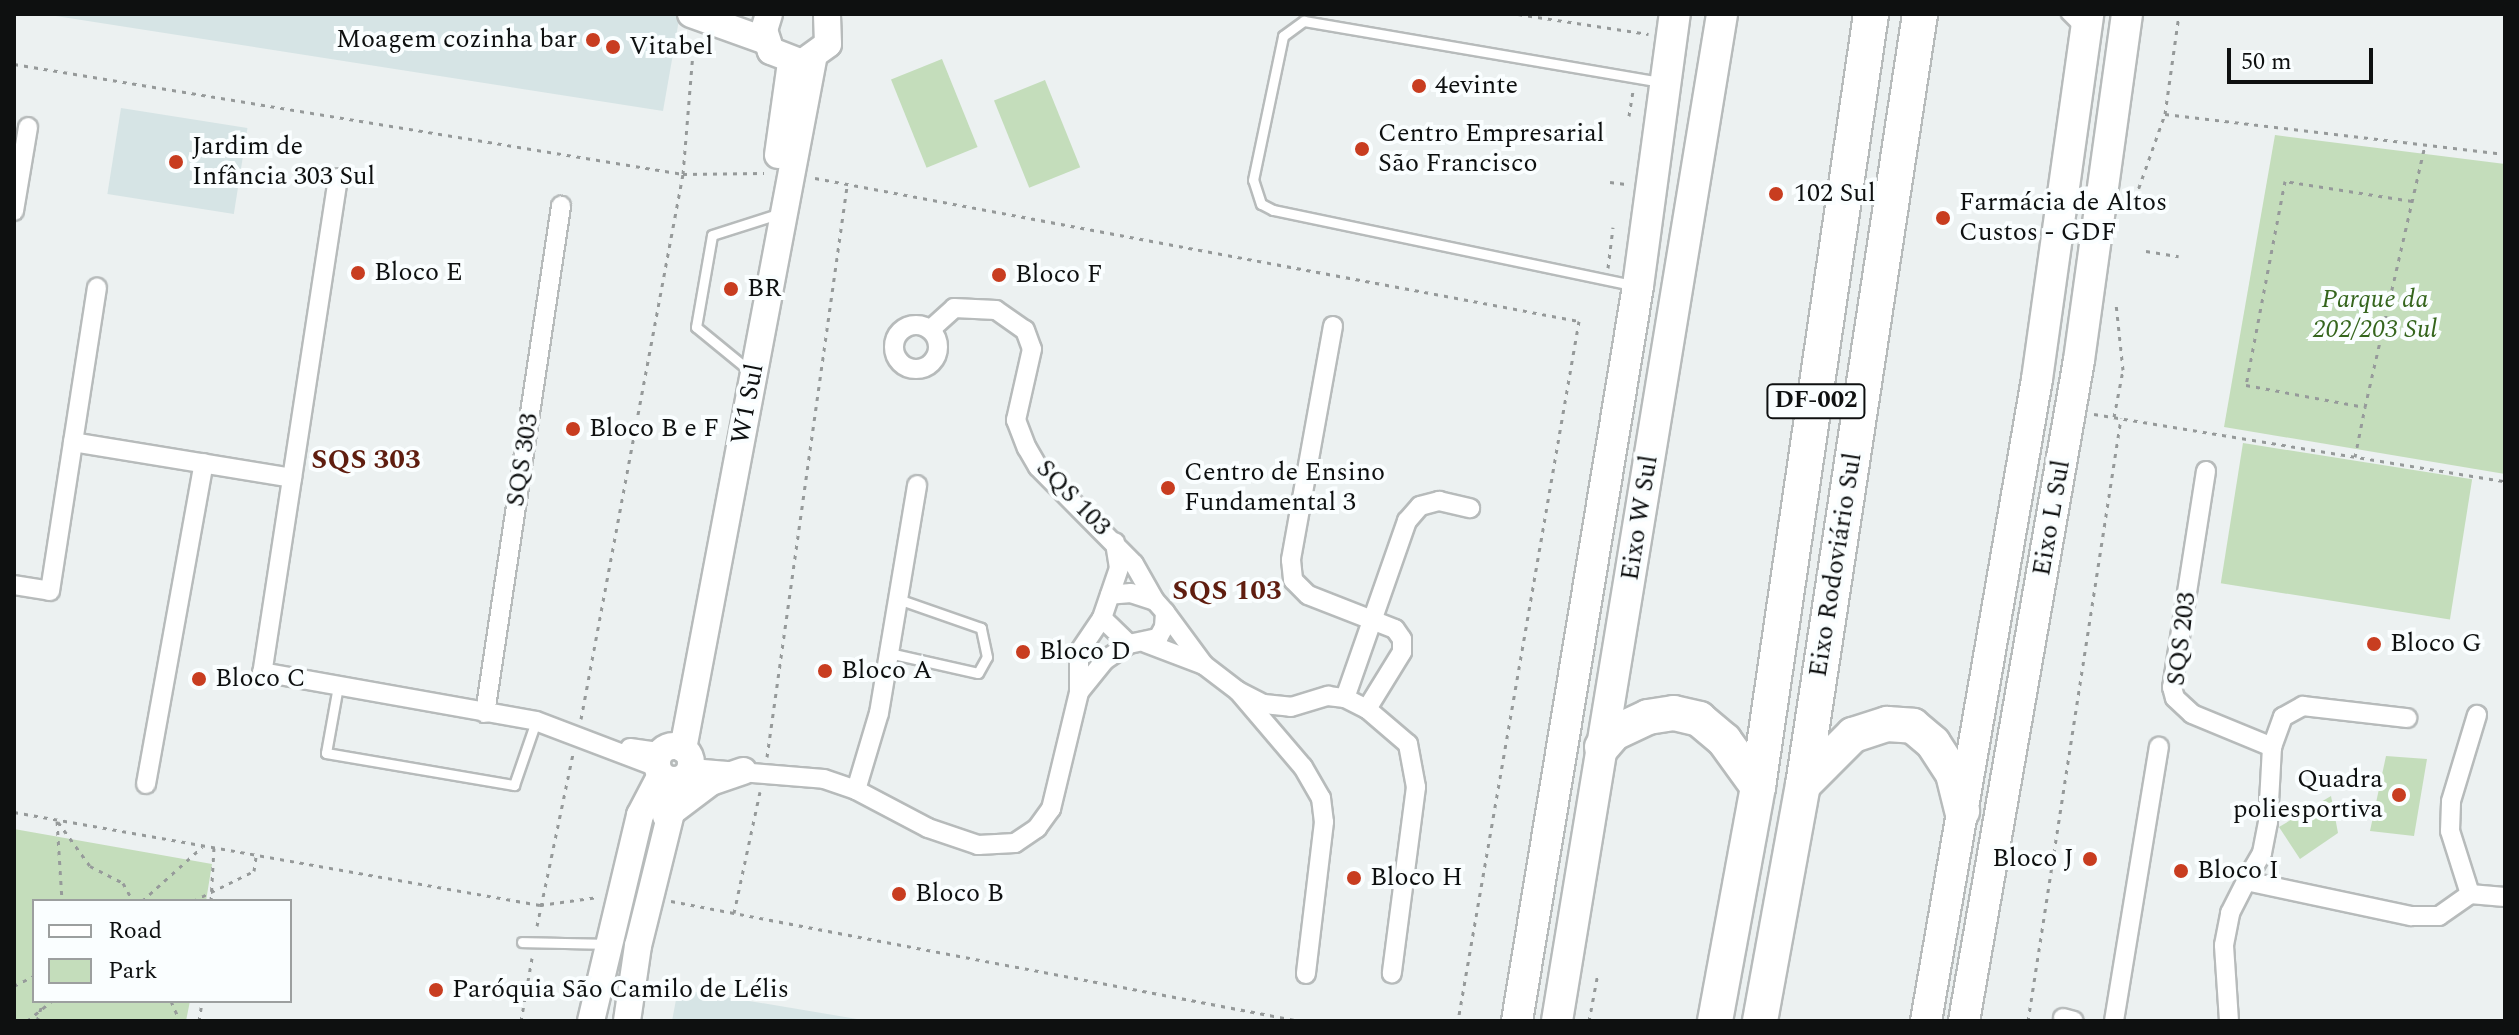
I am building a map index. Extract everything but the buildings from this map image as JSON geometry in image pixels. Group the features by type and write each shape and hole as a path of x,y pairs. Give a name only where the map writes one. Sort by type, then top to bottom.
{"highway":[{"name":"Eixo Rodoviário Sul","path":"1715,1021 1758,787 1871,14"},
{"name":"Eixo Rodoviário Sul","path":"1760,1021 1803,785 1920,14"},
{"path":"1602,747 1614,733 1648,717 1674,713 1699,719 1724,740 1758,787"},
{"path":"1803,785 1853,735 1887,724 1913,726 1933,743 1953,774 1962,811"}],"main road":[{"name":"Eixo W Sul","path":"1557,1021 1722,14"},
{"name":"Eixo L Sul","path":"1964,1021 2071,410 2127,14"},
{"name":"Eixo L Sul","path":"1926,1021 2037,379 2080,20"},
{"name":"Eixo W Sul","path":"1517,1021 1544,833 1638,286 1673,26"},
{"path":"1495,1021 1523,990"}],"street":[{"path":"697,15 731,14"},
{"path":"766,41 769,14"},
{"name":"W1 Sul","path":"627,1021 802,61 828,44 827,14"},
{"path":"697,15 766,41 802,61"},
{"path":"14,211 28,127"},
{"path":"338,178 262,672 536,721 607,745 674,761"},
{"name":"SQS 303","path":"485,713 561,206"},
{"path":"14,585 50,591 97,288"},
{"name":"SQS 103","path":"931,329 954,308 996,310 1025,330 1032,349 1016,420 1027,448 1038,467 1115,542 1204,665 1238,691 1264,704 1291,707 1328,696 1345,698"},
{"path":"1333,326 1291,560 1293,580 1308,595 1395,629 1402,639 1402,652 1367,709"},
{"path":"73,442 292,478"},
{"path":"146,784 204,463"},
{"name":"SQS 203","path":"2206,471 2172,687 2175,698 2192,714 2272,747"},
{"path":"856,790 879,713 917,485"},
{"path":"1392,973 1416,787 1408,744 1367,709 1345,698 1407,521 1420,506 1439,501 1470,508"},
{"name":"SQS 103","path":"674,761 824,779 856,790 928,828 978,845 1015,843 1037,828 1051,809 1079,692 1079,652 1102,618 1119,568 1115,542"},
{"path":"1110,595 1131,593 1160,607"},
{"name":"SQS 103","path":"1079,692 1105,660 1138,643 1158,638 1160,607"},
{"name":"SQS 103","path":"1102,618 1138,643 1204,665"},
{"name":"SQS 103","path":"1238,691 1321,798 1324,822 1306,974"},
{"path":"2229,1021 2224,945 2230,913 2262,853 2268,822 2272,747 2283,717 2303,706 2407,718"},
{"path":"1280,742 1291,707"},
{"path":"2470,894 2450,831 2451,801 2477,715"},
{"path":"2114,1021 2159,747"},
{"name":"W1 Sul","path":"591,1021 640,815 674,761"},
{"path":"666,816 711,782 754,772"},
{"path":"2246,881 2411,916 2439,916 2470,894 2505,897"}],"lane":[{"path":"1638,286 1273,210 1261,204 1253,180 1283,36 1304,21 1667,84"},
{"path":"748,368 696,327 712,235 776,215"},
{"path":"889,653 970,673 978,673 987,657 981,628 898,599"},
{"path":"338,686 326,753 342,756 514,785 536,721"},
{"path":"522,942 607,944"}],"path":[{"path":"1518,14 1673,26"},
{"path":"2132,207 2165,114 2179,14"},
{"path":"521,1021 540,905 578,735 683,174 697,15"},
{"path":"14,64 683,174 783,173 1579,321 1458,1021"},
{"path":"1629,116 1635,78"},
{"path":"2165,114 2505,154"},
{"path":"2355,457 2425,144"},
{"path":"2365,407 2246,385 2285,181 2412,201"},
{"path":"734,913 847,184"},
{"path":"1606,279 1613,227"},
{"path":"2146,251 2179,256"},
{"path":"2114,417 2123,370 2116,303"},
{"path":"2071,410 2505,481"},
{"path":"2028,1021 2121,418"},
{"path":"14,812 540,905 619,894"},
{"path":"57,819 62,899"},
{"path":"57,819 90,866 123,883 132,899"},
{"path":"144,899 203,846"},
{"path":"211,899 214,848"},
{"path":"197,899 254,871 256,856"},
{"path":"649,897 1300,1021"},
{"path":"1589,1021 1598,973"},
{"path":"14,986 32,977"},
{"path":"37,1021 43,1003"},
{"path":"27,1021 50,1003"}],"shaded area":[{"path":"43,14 680,14 663,111"},
{"name":"Jardim de Infância 303 Sul","path":"121,108 247,128 234,214 107,194"},
{"path":"678,989 869,1021 672,1021"}],"green space":[{"path":"942,59 978,147 927,168 891,80"},
{"path":"1045,80 1080,167 1029,188 994,101"},
{"name":"Parque da 202/203 Sul","path":"2275,135 2505,164 2505,474 2224,427"},
{"path":"2243,443 2472,479 2450,620 2221,583"},
{"name":"Quadra poliesportiva","path":"2386,756 2427,759 2414,836 2370,831"},
{"path":"2331,796 2338,833 2300,859 2279,827"},
{"path":"14,829 212,864 206,899 32,899 32,1003 190,1003 186,1021 14,1021"}],"place":[{"name":"Moagem cozinha bar","path":"593,40"},
{"name":"Vitabel","path":"613,47"},
{"name":"4evinte","path":"1419,86"},
{"name":"Centro Empresarial São Francisco","path":"1362,149"},
{"name":"Jardim de Infância 303 Sul","path":"176,162"},
{"name":"102 Sul","path":"1776,194"},
{"name":"Farmácia de Altos Custos - GDF","path":"1943,218"},
{"name":"Bloco E","path":"358,273"},
{"name":"Bloco F","path":"999,275"},
{"name":"BR","path":"731,289"},
{"name":"Bloco B e F","path":"573,429"},
{"name":"Centro de Ensino Fundamental 3","path":"1168,488"},
{"name":"Bloco G","path":"2374,644"},
{"name":"Bloco D","path":"1023,652"},
{"name":"Bloco A","path":"825,671"},
{"name":"Bloco C","path":"199,679"},
{"name":"Quadra poliesportiva","path":"2399,795"},
{"name":"Bloco J","path":"2090,859"},
{"name":"Bloco I","path":"2181,871"},
{"name":"Bloco H","path":"1354,878"},
{"name":"Bloco B","path":"899,894"},
{"name":"Paróquia São Camilo de Lélis","path":"436,990"}],"district":[{"name":"SQS 303","path":"366,460"},
{"name":"SQS 103","path":"1227,591"}]}
